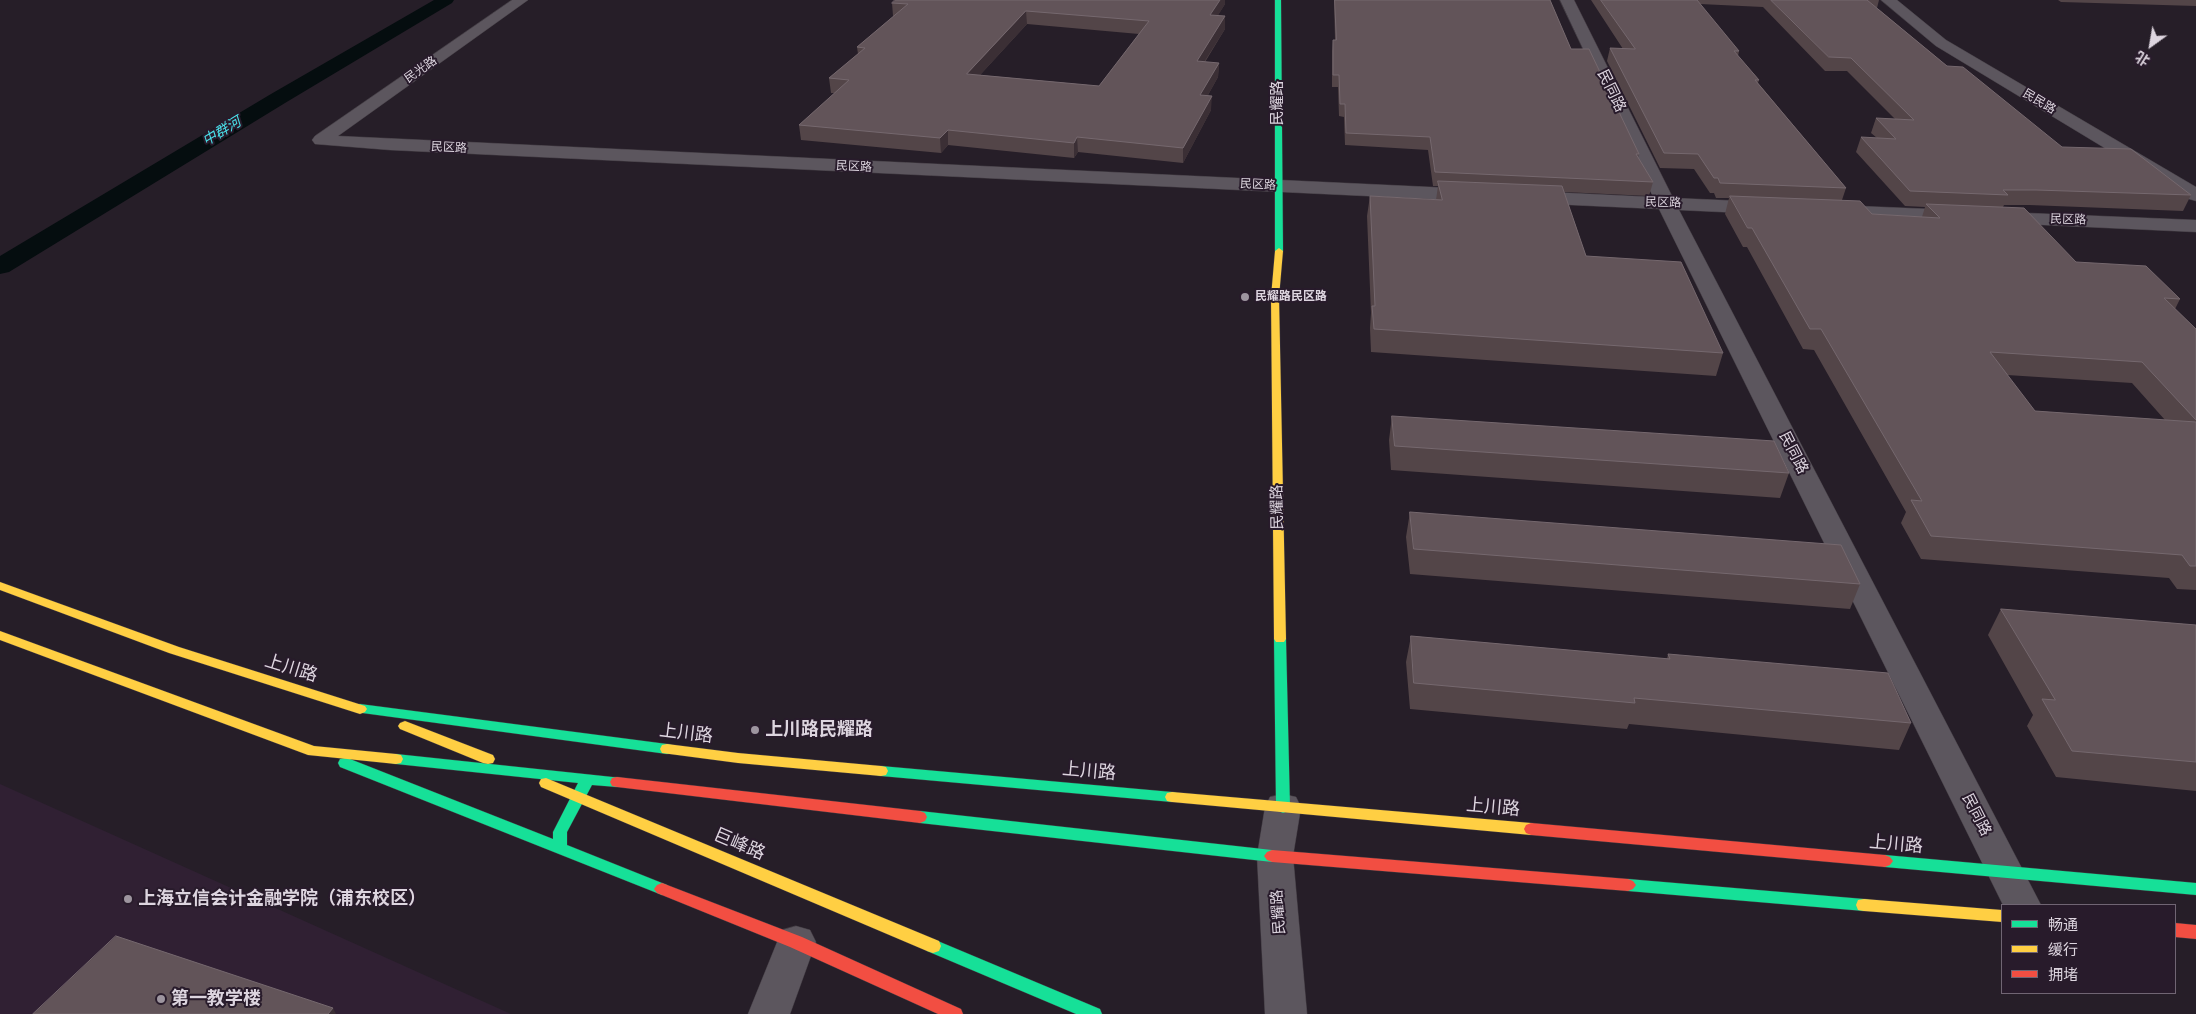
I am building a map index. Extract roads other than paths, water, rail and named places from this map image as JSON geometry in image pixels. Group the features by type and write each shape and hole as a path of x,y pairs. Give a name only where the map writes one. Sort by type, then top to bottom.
{"street":[{"name":"民光路","path":"321,140 521,0"},
{"name":"民耀路","path":"1278,0 1279,256 1275,297 1283,807 1275,856 1286,1014"},
{"name":"民同路","path":"1567,0 1666,204 2022,904"},
{"name":"民民路","path":"1888,0 1941,43 2196,195"},
{"name":"民区路","path":"321,140 390,146 1487,196"},
{"name":"民区路","path":"1506,196 1784,208"},
{"name":"民区路","path":"1813,210 2196,226"},
{"name":"上川路","path":"0,586 174,650 368,711 678,751 2196,889"},
{"path":"0,636 313,751 796,942 955,1014"},
{"name":"巨峰路","path":"368,711 577,796 1094,1014"},
{"path":"313,751 587,779 1275,856 2001,916"},
{"path":"641,758 678,751"},
{"path":"560,849 560,832 577,796 587,779 604,769"},
{"path":"2176,930 2196,932"},
{"path":"769,1014 796,942"}],"waterway":[{"name":"中群河","path":"0,267 278,98 446,0"}],"place":[{"name":"民耀路民区路","path":"1245,297"},
{"name":"上川路民耀路","path":"755,730"},
{"name":"上海立信会计金融学院（浦东校区）","path":"128,899"},
{"name":"第一教学楼","path":"161,999"}]}
